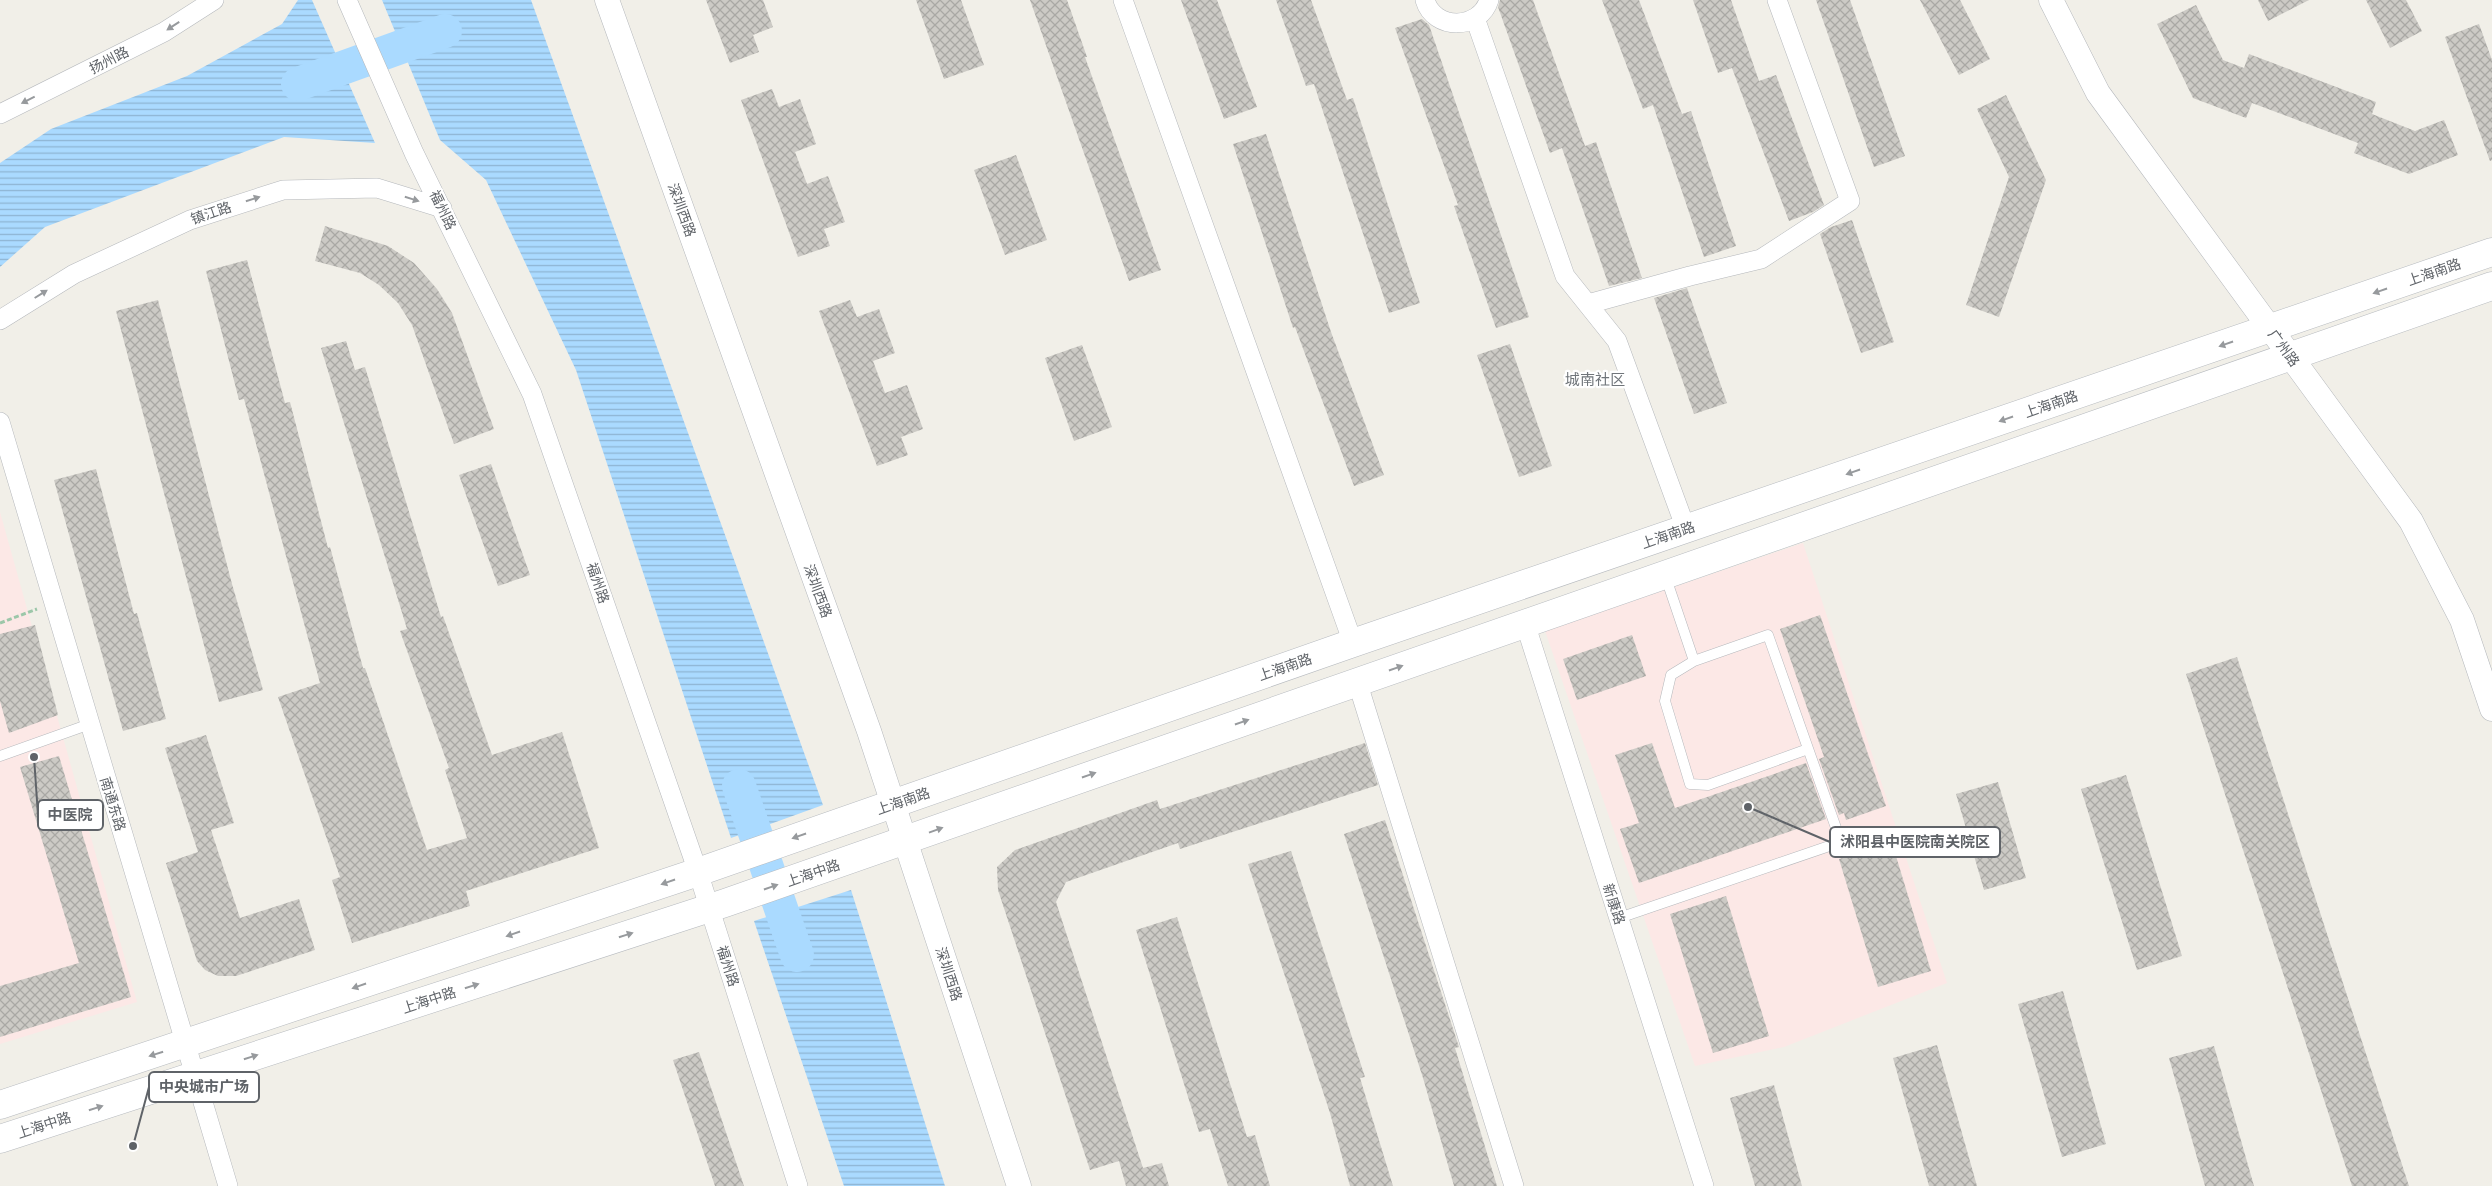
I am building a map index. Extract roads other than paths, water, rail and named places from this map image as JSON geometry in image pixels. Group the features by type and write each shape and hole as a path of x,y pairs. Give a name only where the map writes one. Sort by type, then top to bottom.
{"main road":[{"name":"上海南路","path":"706,869 1353,643 2492,252"},
{"path":"905,841 2492,286"},
{"name":"上海中路","path":"0,1139 718,906 905,841"},
{"path":"0,1104 706,869"}],"street":[{"name":"扬州路","path":"0,114 164,32 214,0"},
{"name":"福州路","path":"347,0 414,153 532,394 706,869 798,1186"},
{"name":"深圳西路","path":"607,0 893,804 1019,1186"},
{"path":"1123,0 1353,643"},
{"path":"1425,0 1432,14 1453,24 1464,23 1475,18 1483,12 1489,0"},
{"path":"1588,304 1690,276 1761,260 1850,201 1777,0"},
{"name":"广州路","path":"2051,0 2098,93 2411,521 2462,620 2492,709"},
{"path":"1475,18 1565,276 1616,341 1686,529"},
{"name":"镇江路","path":"0,320 74,274 181,224 282,190 377,188 442,208"},
{"name":"南通东路","path":"0,422 228,1186"},
{"name":"新康路","path":"1525,623 1704,1186"},
{"path":"1357,682 1514,1186"}],"lane":[{"path":"1664,574 1694,661"},
{"path":"1619,918 1841,842 1768,634 1694,661 1671,674 1665,701 1690,784 1708,786 1808,749"},
{"path":"0,756 90,724"}],"water":[{"path":"298,0 312,0 375,143 284,137 45,227 0,267 0,163 51,129 187,76 282,24"},
{"path":"382,0 531,0 823,805 731,838 576,370 486,180 440,140"},
{"path":"851,890 945,1186 844,1186 754,921"}],"waterway":[{"path":"298,84 445,31"},
{"path":"739,786 797,955"}],"place":[{"name":"中医院","path":"34,757"},
{"name":"沭阳县中医院南关院区","path":"1748,807"},
{"name":"中央城市广场","path":"133,1146"}],"district":[{"name":"城南社区","path":"1595,380"}]}
